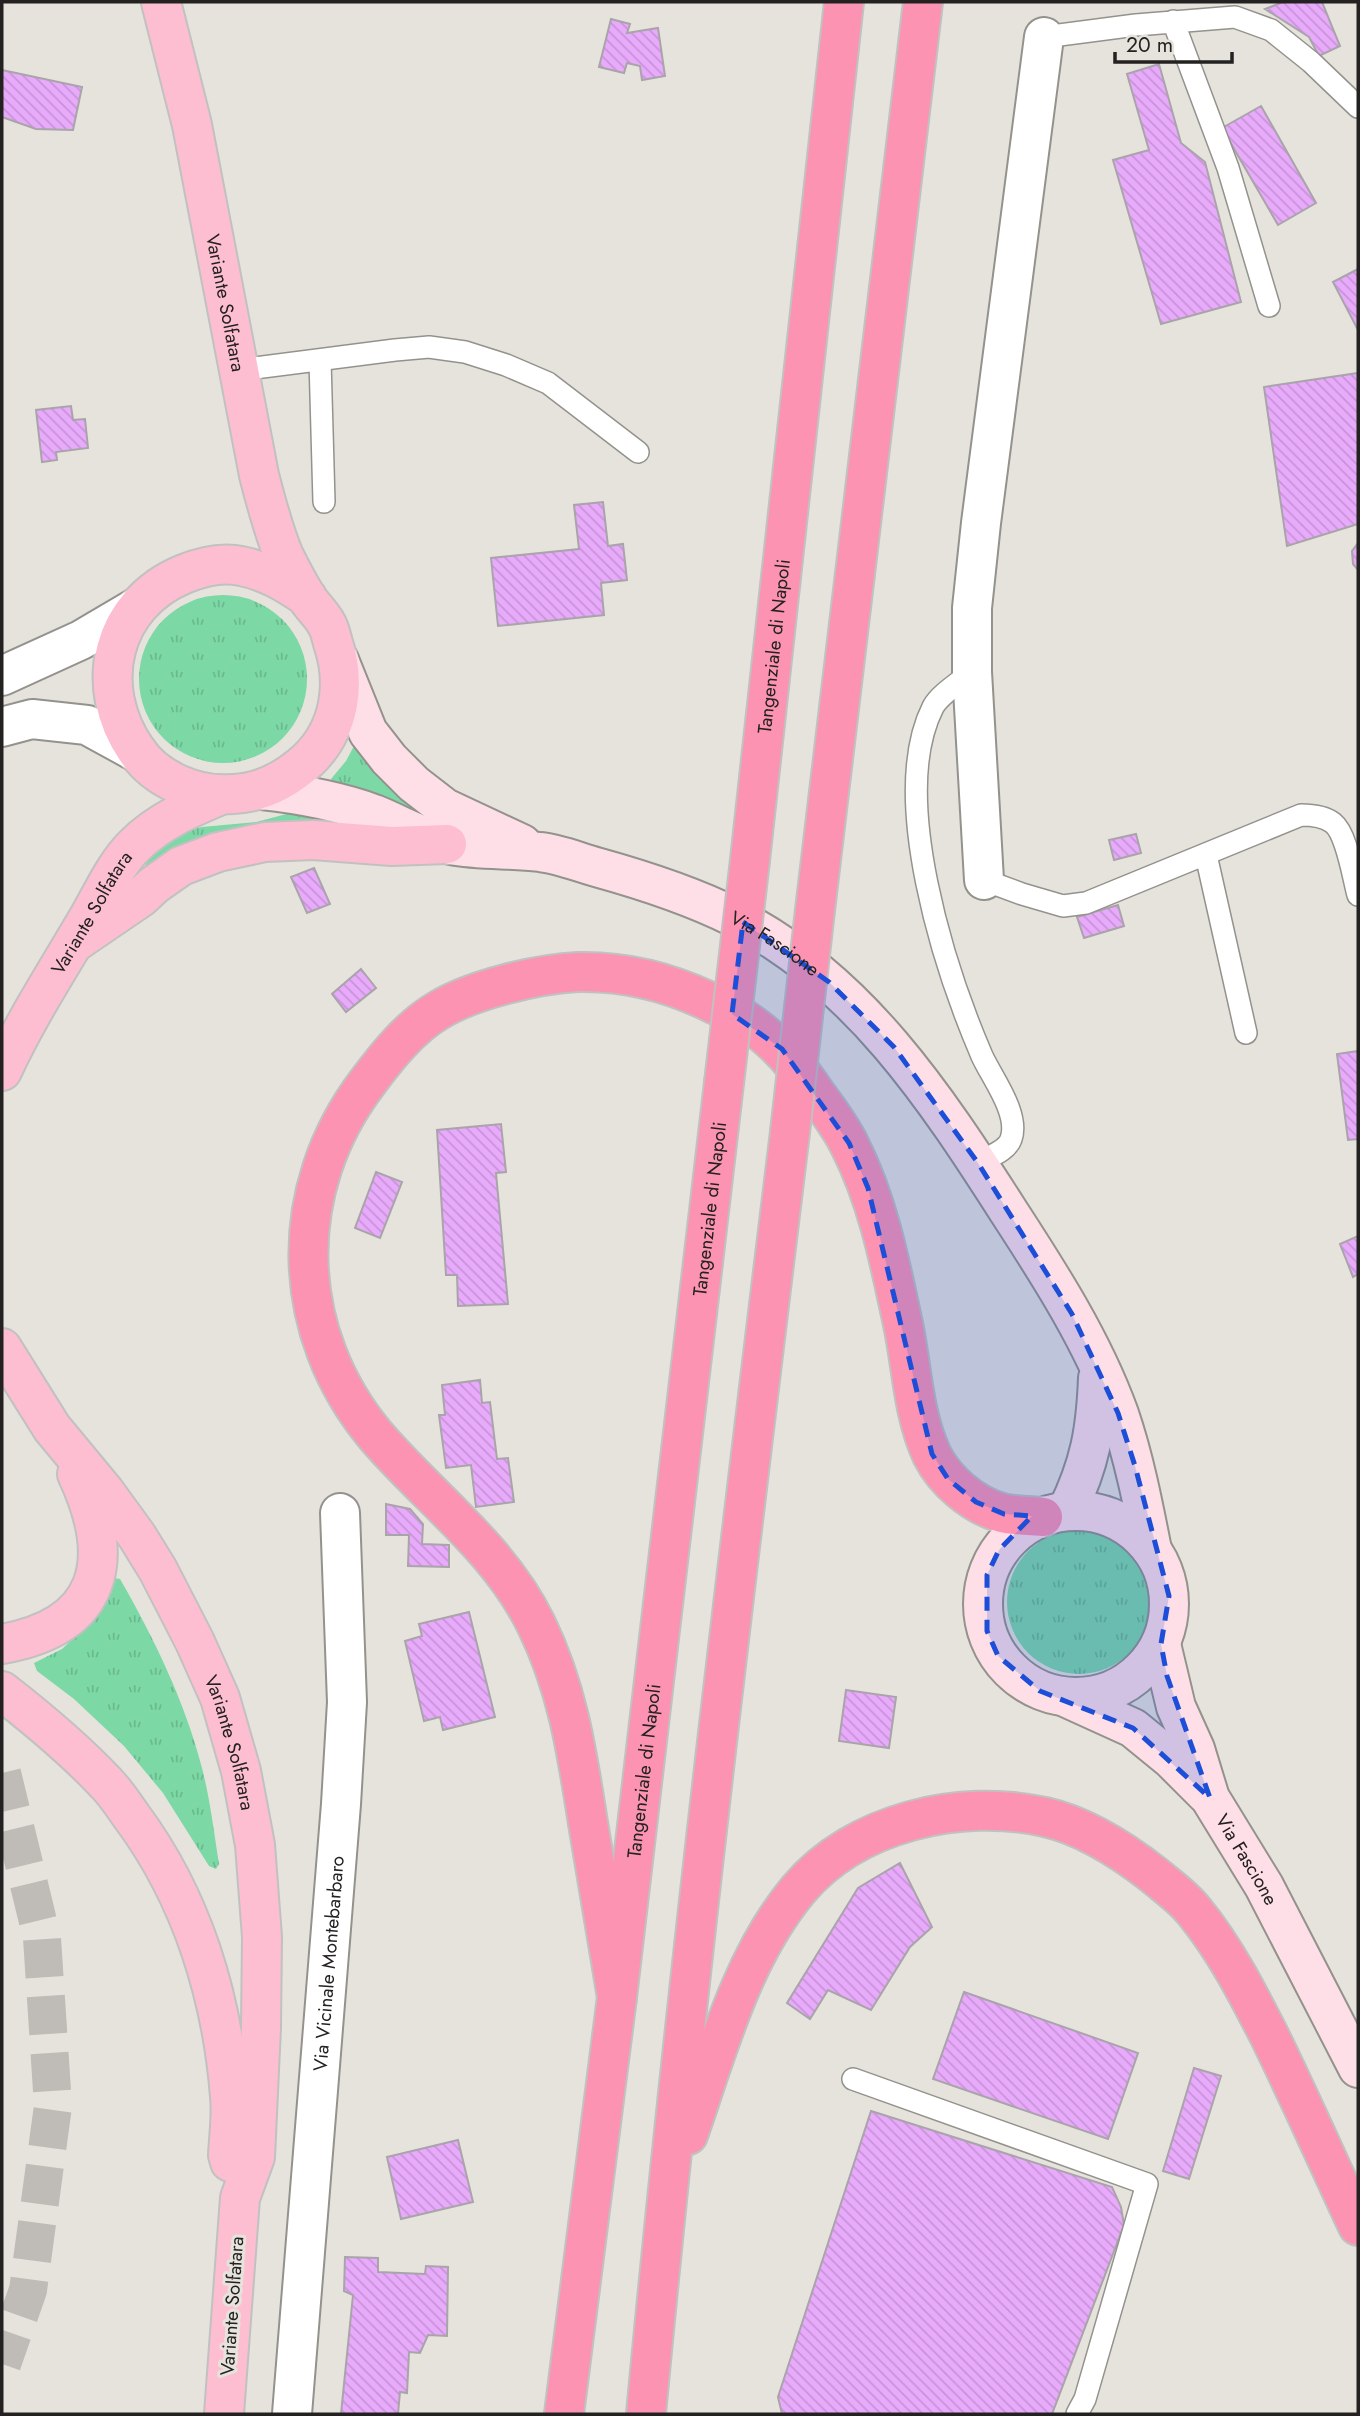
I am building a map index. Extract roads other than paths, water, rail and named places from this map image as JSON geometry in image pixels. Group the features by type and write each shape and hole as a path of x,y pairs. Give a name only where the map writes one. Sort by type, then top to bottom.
{"highway":[{"name":"Tangenziale di Napoli","path":"564,2414 617,1997 750,860 844,2"},
{"path":"646,2414 666,2196 724,1666 790,1132 923,2"},
{"path":"617,1997 576,1742 560,1678 538,1627 524,1600 500,1568 451,1512 389,1450 356,1409 331,1364 314,1310 308,1243 310,1214 324,1159 351,1104 392,1049 439,1010 506,984 557,973 611,972 656,980 744,1019 782,1049 807,1080 849,1143 868,1188 882,1232 921,1419 932,1454 948,1479 976,1502 1004,1514 1055,1514"},
{"path":"666,2196 735,2001 769,1929 799,1889 833,1857 864,1837 903,1823 947,1813 1000,1812 1045,1817 1085,1832 1124,1852 1192,1907 1220,1945 1255,2008 1358,2226"}],"main road":[{"name":"Variante Solfatara","path":"2,1071 16,1040 133,847 160,824 185,810 221,795 262,790 292,775 315,752 332,725 341,693 339,660 328,625 307,597 284,555 259,475 192,125 161,2"},
{"name":"Variante Solfatara","path":"221,795 197,791 175,783 155,770 138,753 121,726 112,696 112,665 121,635 137,607 165,582 201,568 239,565 275,576 307,597"},
{"path":"339,660 369,733 388,759 414,784 445,808 540,852"},
{"name":"Via Fascione","path":"262,790 336,802 447,844 481,850 540,852 645,881 733,917 795,954 829,982 894,1047 918,1076 978,1163 1072,1314 1118,1413 1135,1466 1153,1550"},
{"path":"74,943 181,866 218,852 265,842 301,841 392,846 447,844"},
{"name":"Variante Solfatara","path":"2,1348 52,1428 105,1492 158,1570 220,1698 241,1771 255,1845 262,1937 261,2027 254,2157 240,2198 224,2414"},
{"name":"Via Fascione","path":"1055,1514 1083,1479 1096,1422 1099,1368"},
{"path":"2,1644 29,1639 58,1626 72,1615 87,1594 96,1571 99,1547 93,1515 78,1477 52,1428"},
{"path":"1067,1698 1096,1696 1122,1686 1145,1668 1161,1644 1168,1620 1169,1596 1164,1572 1153,1550 1135,1532 1114,1519 1091,1511 1055,1514 1018,1530 999,1550 987,1575 983,1603 986,1631 998,1656 1016,1676 1040,1691 1067,1698 1133,1728 1171,1759 1210,1798"},
{"name":"Via Fascione","path":"1161,1644 1176,1707 1195,1749 1210,1798 1264,1886 1358,2068"},
{"name":"Variante Solfatara","path":"2,1692 61,1740 108,1785 147,1838 170,1876 191,1923 211,1979 224,2045 230,2099 228,2155 240,2198"}],"street":[{"path":"984,880 972,672 972,608 1044,37"},
{"path":"2,676 81,640 137,607"},
{"path":"2,727 32,719 87,725 138,753"},
{"name":"Via Vicinale Montebarbaro","path":"292,2414 347,1702 340,1513"}],"lane":[{"path":"1044,37 1173,22 1235,18 1270,30 1311,62 1358,107"},
{"path":"1173,22 1228,168 1269,306"},
{"path":"239,370 429,347 465,352 506,365 548,383 638,452"},
{"path":"320,360 324,502"},
{"path":"972,672 934,704 924,730 916,779 919,848 943,951 982,1056 1013,1117 1011,1140 1004,1148 978,1163"},
{"path":"984,880 1063,906 1086,903 1301,815 1316,815 1333,823 1342,836 1358,895"},
{"path":"1206,855 1245,1033"},
{"path":"853,2079 1147,2184 1084,2399 1077,2414"}],"tunnel":[{"path":"2,1773 42,1938 53,2106 28,2290 2,2364"}]}
